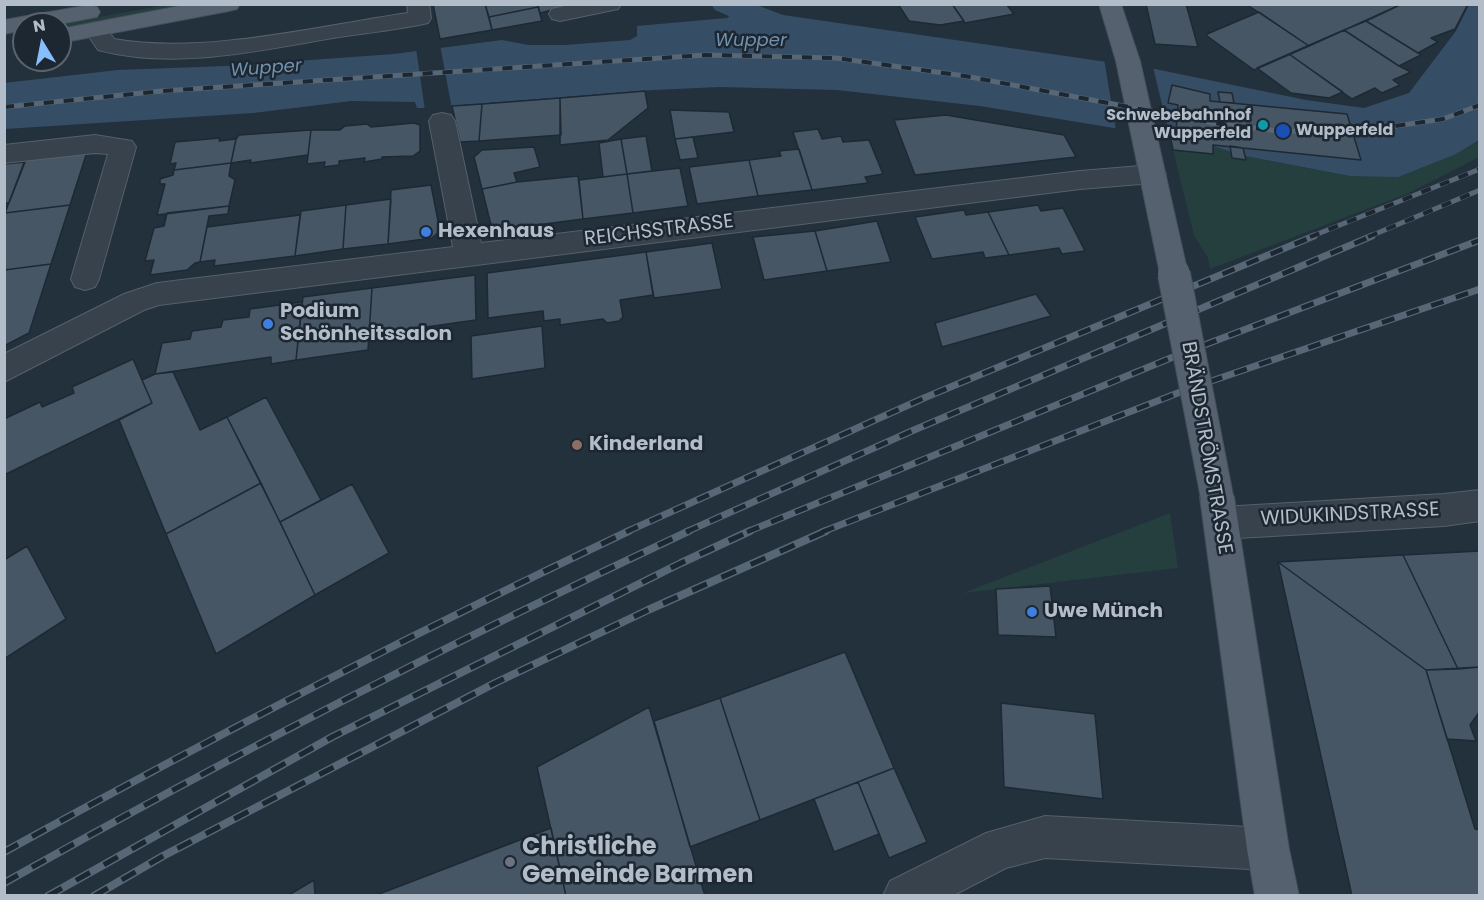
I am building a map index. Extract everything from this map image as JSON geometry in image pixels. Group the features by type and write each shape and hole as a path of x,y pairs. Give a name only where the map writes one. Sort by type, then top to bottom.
{"main road":[{"path":"4,27 129,4"},
{"path":"72,34 229,4"},
{"name":"BRÄNDSTRÖMSTRASSE","path":"1110,4 1128,61 1153,174 1219,510 1268,849 1277,896"}],"street":[{"path":"96,29 106,45 122,48 195,50 297,38 420,18 418,4"},
{"path":"560,14 610,4"},
{"path":"442,121 469,254"},
{"path":"4,154 95,144 123,147 85,279"},
{"name":"REICHSSTRASSE","path":"4,369 134,302 157,294 1080,180 1153,174"},
{"name":"WIDUKINDSTRASSE","path":"1219,510 1444,510 1479,505"},
{"path":"905,896 1002,848 1045,837 1268,849"}],"green space":[{"path":"165,5 193,5 72,28 72,22"},
{"path":"1169,134 1181,135 1240,155 1350,176 1456,154 1479,140 1479,157 1409,193 1210,269 1208,258 1194,235"},
{"path":"1170,513 1178,568 963,593"}],"water":[{"name":"Wupper","path":"754,4 783,15 1155,69 1306,100 1364,108 1409,93 1456,31 1469,5 1479,5 1479,140 1456,154 1398,177 1350,176 1240,155 1181,135 1114,128 980,106 837,90 720,87 425,108 417,108 415,102 351,101 253,113 5,129 4,83 118,70 226,66 394,54 502,40 528,45 565,45 630,40 637,36 637,26 727,18 742,5"}],"pier":[{"path":"440,45 452,109 425,111 416,48"},
{"path":"1104,59 1153,67 1170,137 1116,131"}],"building":[{"path":"433,4 485,4 492,30 440,39"},
{"path":"485,4 537,4 538,7 489,17"},
{"path":"578,4 540,13 538,5"},
{"path":"898,4 952,4 964,21 940,25 909,21"},
{"path":"952,4 1006,4 1014,14 965,23"},
{"path":"1146,4 1186,4 1198,47 1155,44"},
{"path":"1246,4 1402,4 1309,46"},
{"path":"1402,4 1468,4 1455,29 1431,38 1438,42 1418,53 1366,21"},
{"path":"538,7 542,21 492,30 489,17"},
{"path":"1259,12 1309,46 1254,70 1207,36 1207,34"},
{"path":"1366,21 1421,55 1399,66 1344,30"},
{"path":"1344,30 1411,72 1393,80 1400,85 1382,93 1375,88 1352,99 1289,54"},
{"path":"1289,54 1343,92 1329,98 1291,93 1257,68"},
{"name":"Schwebebahnhof Wupperfeld","path":"1172,85 1210,94 1210,101 1347,114 1361,160 1213,145 1213,154 1173,150 1169,130 1176,131 1178,105 1168,103"},
{"path":"645,91 648,108 608,140 560,145 560,98"},
{"path":"1218,92 1232,93 1234,103 1220,102"},
{"path":"560,98 561,135 479,141 482,104"},
{"path":"482,104 479,141 460,142 452,106"},
{"path":"670,110 729,112 734,132 675,139"},
{"path":"946,115 1064,135 1076,157 915,175 894,120"},
{"path":"414,123 420,125 420,151 413,156 382,157 382,159 364,162 365,158 339,161 339,165 324,167 325,162 307,164 311,130 340,130 345,126 367,124 371,127"},
{"path":"818,129 822,139 841,136 843,142 869,140 883,174 865,177 868,183 812,190 793,132"},
{"path":"311,130 308,155 250,163 251,160 231,163 239,135"},
{"path":"646,136 652,171 627,174 621,139"},
{"path":"693,137 698,158 680,160 675,139"},
{"path":"220,138 219,141 236,139 231,163 174,170 176,163 170,164 175,142"},
{"path":"621,139 627,174 603,177 599,143"},
{"path":"1230,146 1243,148 1246,160 1232,158"},
{"path":"534,147 540,167 514,173 517,182 482,189 474,157 482,150"},
{"path":"799,149 812,190 758,196 749,160 781,156 779,151"},
{"path":"87,152 70,205 5,213 25,160"},
{"path":"749,160 758,196 697,204 689,167"},
{"path":"25,162 9,203 4,203 4,164"},
{"path":"231,163 229,176 235,180 229,206 157,215 165,184 160,184 160,179 173,175 174,170"},
{"path":"680,168 688,206 633,213 627,174"},
{"path":"627,174 633,213 583,219 579,180"},
{"path":"578,176 583,219 498,230 491,225 482,189 517,182"},
{"path":"431,185 440,231 432,238 388,244 391,190"},
{"path":"391,199 388,244 343,249 346,205"},
{"path":"70,205 51,264 4,270 5,213"},
{"path":"346,205 343,249 295,256 301,211"},
{"path":"1038,205 1041,211 1063,208 1085,251 1062,254 1059,248 1009,255 988,212"},
{"path":"229,206 228,214 209,216 200,262 187,270 150,275 154,260 145,261 154,228 164,226 167,213"},
{"path":"964,210 966,215 988,212 1009,255 985,258 983,252 932,259 915,217"},
{"path":"300,215 295,256 214,266 215,260 200,262 207,227"},
{"path":"877,221 891,262 827,271 815,231"},
{"path":"815,231 827,271 764,280 753,237"},
{"path":"712,243 722,289 654,298 646,252"},
{"path":"646,252 653,295 620,300 623,317 619,321 607,323 603,319 560,325 560,319 544,321 543,311 488,318 487,273"},
{"path":"51,264 29,333 4,346 4,270"},
{"path":"475,275 476,320 369,335 372,288"},
{"path":"372,288 368,350 296,360 303,297"},
{"path":"1036,294 1051,316 942,347 935,323"},
{"path":"302,302 296,360 271,364 271,357 155,374 162,343 190,339 192,331 221,327 223,320 249,317 250,309"},
{"path":"542,326 545,368 472,379 471,336"},
{"path":"133,359 152,403 4,475 4,419 40,402 42,407 74,393 72,387"},
{"path":"173,372 200,430 227,417 261,483 166,534 119,420 152,403 142,380 155,374"},
{"path":"266,397 321,500 280,522 227,417"},
{"path":"261,483 315,595 216,654 166,534"},
{"path":"352,484 389,553 315,595 280,522"},
{"path":"27,546 66,619 4,659 4,560"},
{"path":"1480,551 1480,667 1458,669 1403,555"},
{"path":"1403,555 1458,669 1426,670 1278,562"},
{"path":"1278,562 1426,670 1475,829 1480,830 1480,896 1352,896"},
{"path":"1050,586 1056,637 998,635 996,589"},
{"path":"845,652 894,768 760,820 720,698"},
{"path":"1480,667 1480,711 1470,725 1476,741 1447,739 1426,670"},
{"path":"720,698 760,820 690,847 654,721"},
{"path":"1001,703 1095,714 1103,799 1004,787"},
{"path":"649,707 705,896 566,896 537,767"},
{"path":"894,768 927,842 889,858 858,782"},
{"path":"858,782 879,834 834,852 814,799"},
{"name":"Christliche Gemeinde Barmen","path":"551,828 566,896 374,896"},
{"path":"314,880 315,896 287,896"}],"waterway":[{"name":"Wupper","path":"725,4 789,32"}],"railway":[{"path":"4,107 162,91 706,55 836,58 965,76 1214,123 1278,131 1355,132 1443,119 1480,105"},
{"path":"1310,237 1480,169"},
{"path":"1368,237 1480,190"},
{"path":"626,532 924,398 1314,236"},
{"path":"686,532 914,430 1372,236"},
{"path":"747,532 1178,355 1480,240"},
{"path":"822,532 1188,389 1480,289"},
{"path":"4,852 314,687 471,607 629,531"},
{"path":"4,883 173,790 343,701 515,614 689,531"},
{"path":"48,896 332,737 750,531"},
{"path":"94,896 163,856 495,683 648,610 826,531"}],"place":[{"name":"Schwebebahnhof Wupperfeld","path":"1263,125"},
{"name":"Wupperfeld","path":"1283,131"},
{"name":"Hexenhaus","path":"426,232"},
{"name":"Podium Schönheitssalon","path":"268,324"},
{"name":"Kinderland","path":"577,445"},
{"name":"Uwe Münch","path":"1032,612"},
{"name":"Christliche Gemeinde Barmen","path":"510,862"}]}
